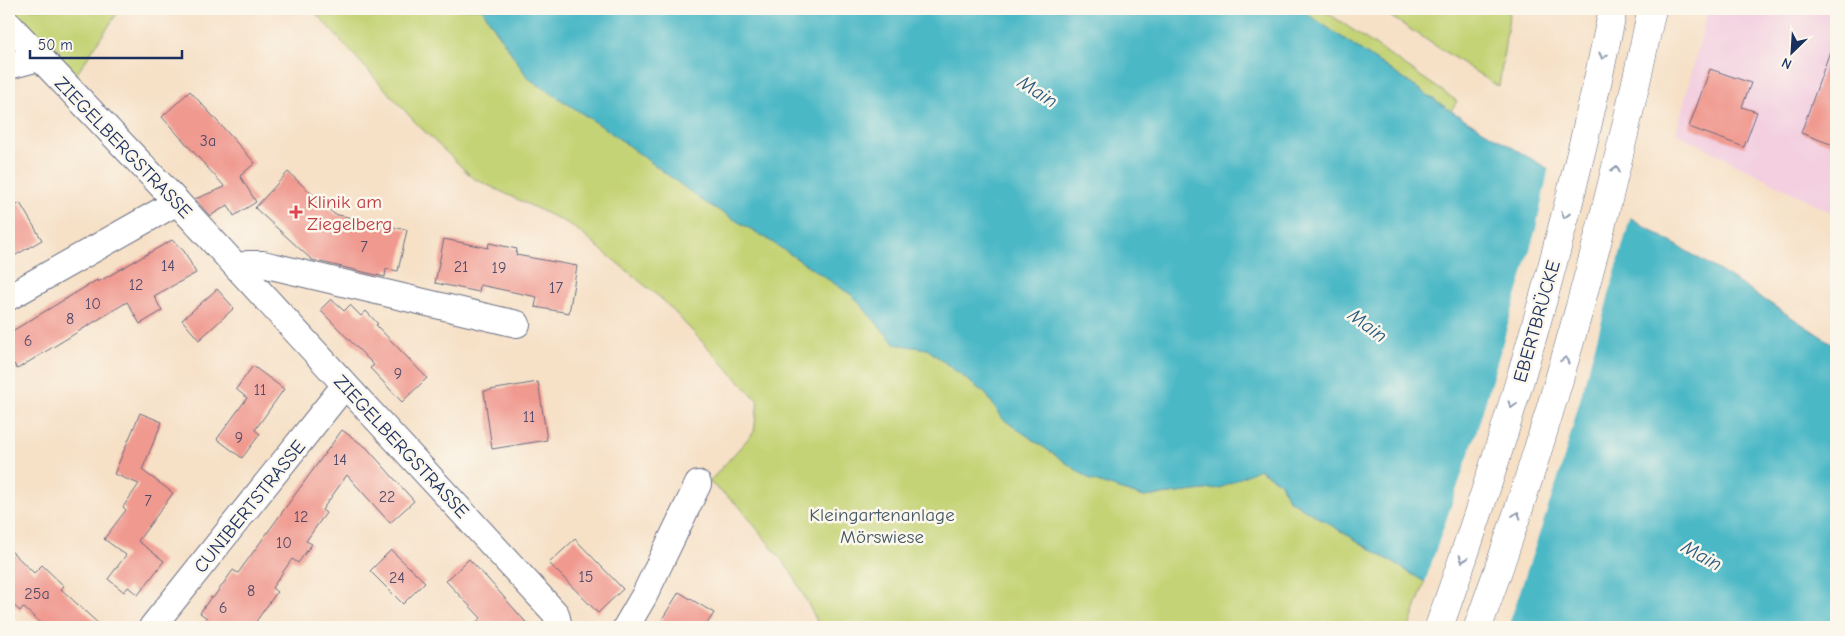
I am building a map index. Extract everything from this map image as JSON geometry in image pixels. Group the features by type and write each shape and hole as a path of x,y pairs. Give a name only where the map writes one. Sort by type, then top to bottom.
{"highway":[{"name":"EBERTBRÜCKE","path":"1439,627 1484,494 1536,323 1584,141 1613,9"},
{"name":"EBERTBRÜCKE","path":"1478,627 1517,515 1572,334 1618,160 1652,9"}],"street":[{"name":"ZIEGELBERGSTRASSE","path":"9,25 239,268 556,614 559,627"},
{"path":"9,66 39,58"},
{"path":"9,297 177,202"},
{"path":"239,268 248,264 263,264 517,324"},
{"name":"CUNIBERTSTRASSE","path":"152,627 345,385"},
{"path":"626,627 644,596 698,484"}],"shaded area":[{"path":"1708,9 1836,9 1836,215 1676,133"}],"green space":[{"path":"9,9 120,9 72,81 9,14"},
{"name":"Kleingartenanlage Mörswiese","path":"312,9 482,9 528,78 606,129 703,201 766,238 853,296 895,344 927,349 986,394 1003,419 1091,480 1144,497 1220,488 1258,469 1281,483 1288,499 1425,582 1409,627 820,627 792,573 739,506 709,482 754,432 758,401 664,301 571,225 473,178 416,123"},
{"path":"1300,9 1322,9 1457,101 1451,111"},
{"path":"1379,9 1510,9 1499,87"}],"water":[{"name":"Main","path":"482,9 1300,9 1451,111 1720,271 1836,346 1836,627 1494,627 1425,582 1288,499 1281,483 1259,469 1220,488 1144,497 1091,480 1003,419 986,394 927,349 895,344 853,296 766,238 703,201 606,129 528,78"}],"pier":[{"path":"1549,167 1631,215 1560,472 1508,627 1489,627 1424,585 1479,424 1536,229"}],"building":[{"path":"1834,40 1836,40 1836,146 1801,133"},
{"path":"1710,69 1751,83 1742,107 1757,112 1744,147 1689,127"},
{"path":"190,91 255,163 240,176 256,202 234,216 228,205 210,216 195,199 225,187 162,117"},
{"path":"288,172 334,214 407,230 398,271 386,269 385,277 312,260 255,208"},
{"path":"20,203 42,240 9,259 9,210"},
{"path":"444,239 488,248 489,243 517,249 516,255 577,266 569,313 535,307 537,297 480,285 479,292 435,283"},
{"path":"172,240 184,251 196,273 154,296 162,311 140,324 127,302 17,369 14,364 9,367 9,333 97,280 98,282"},
{"path":"217,289 234,308 199,340 182,320"},
{"path":"331,299 344,311 350,305 361,316 366,311 378,324 376,325 427,378 402,402 370,368 374,365 320,310"},
{"path":"253,366 284,389 255,430 260,434 242,458 217,439 247,398 236,389"},
{"path":"538,382 547,440 492,449 484,391"},
{"path":"140,413 162,422 142,470 173,493 138,541 164,561 138,595 128,587 124,592 108,579 126,555 104,539 126,510 123,507 139,484 114,474"},
{"path":"342,430 367,448 414,501 390,523 347,475 322,510 326,513 306,541 312,544 298,563 292,559 272,588 277,592 252,627 200,627 207,618 200,613 211,597 213,598 233,570 238,573"},
{"path":"575,539 623,589 598,613 549,563"},
{"path":"9,549 34,573 42,565 64,586 61,589 102,627 45,627 23,607 20,611 9,601"},
{"path":"391,550 425,582 403,604 370,571"},
{"path":"469,559 530,627 471,627 481,618 446,581"},
{"path":"679,592 714,613 705,627 657,627"}],"place":[{"name":"Klinik am Ziegelberg","path":"296,212"}]}
